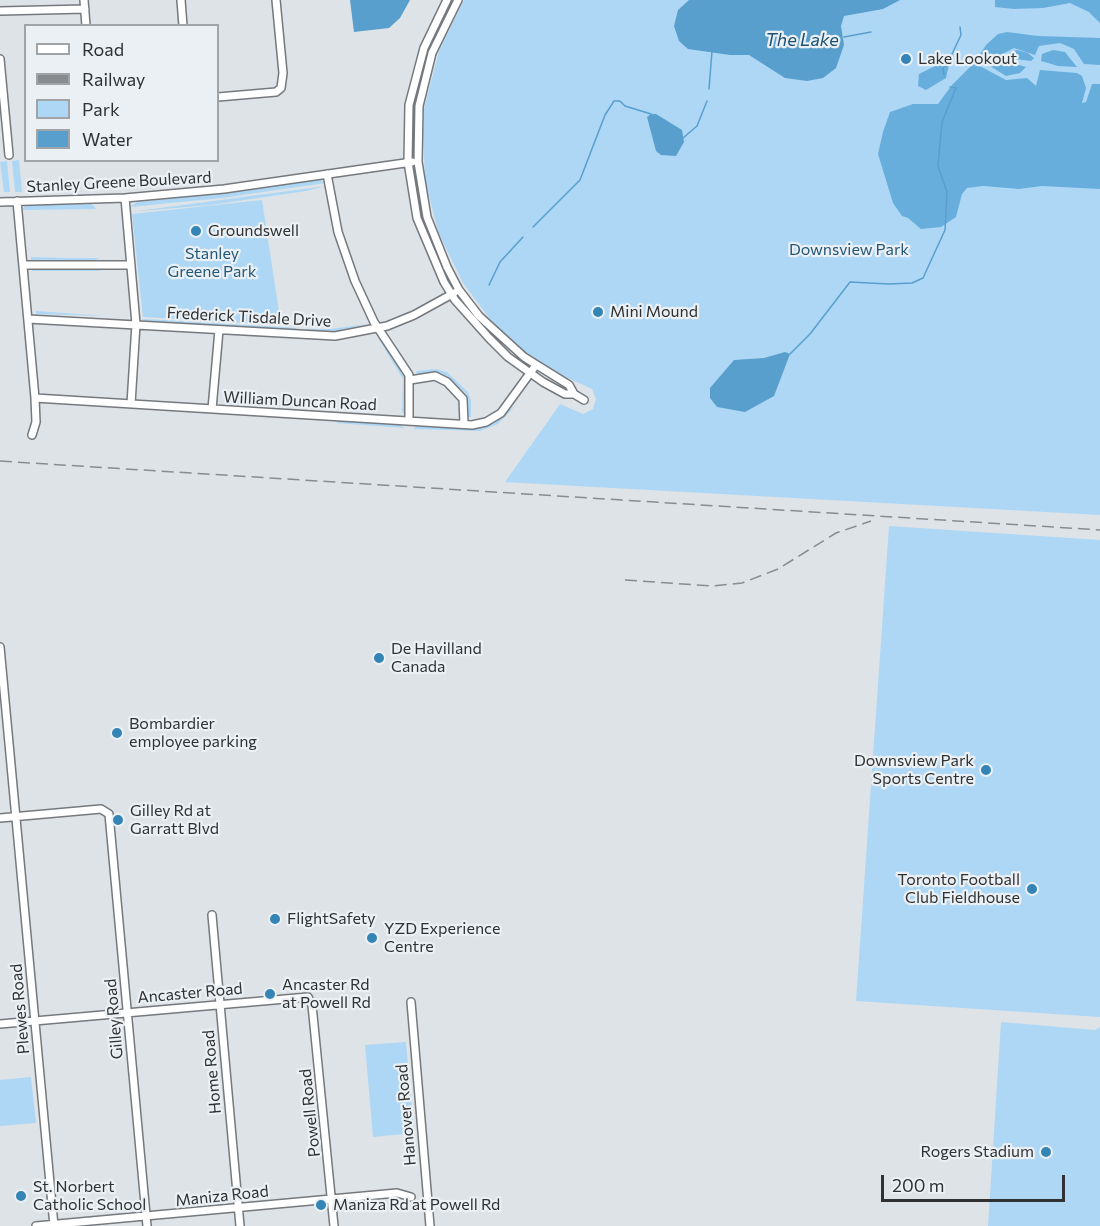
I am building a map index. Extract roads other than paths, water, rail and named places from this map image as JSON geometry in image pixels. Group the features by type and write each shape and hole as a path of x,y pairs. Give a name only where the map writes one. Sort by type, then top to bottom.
{"street":[{"path":"84,0 86,24"},
{"path":"181,0 183,24"},
{"path":"219,97 276,92 281,88 283,73 276,0"},
{"path":"447,0 424,48 409,105 408,162 417,218 432,257 452,295 489,338 530,373 565,394 574,394"},
{"path":"458,0 441,30 426,73 418,113 418,162 427,217 459,290 493,330 536,366 569,385 574,394 584,400"},
{"path":"0,12 84,9"},
{"path":"0,59 9,155"},
{"name":"Stanley Greene Boulevard","path":"0,202 125,198 224,189 418,162"},
{"path":"327,174 344,255 364,303 410,380 409,421"},
{"path":"125,198 136,324 131,404"},
{"path":"17,201 35,398 36,422 32,435"},
{"path":"23,265 131,265"},
{"name":"Frederick Tisdale Drive","path":"28,319 323,336 354,334 379,328 414,315 459,290"},
{"path":"212,409 219,330"},
{"name":"William Duncan Road","path":"35,398 464,424 486,422 501,412 536,366"},
{"path":"410,380 435,376 447,382 464,399 464,424"},
{"name":"Plewes Road","path":"0,647 54,1225"},
{"name":"Gilley Road","path":"16,816 101,809 108,811 147,1226"},
{"path":"0,818 16,816"},
{"name":"Home Road","path":"212,915 240,1226"},
{"name":"Ancaster Road","path":"0,1024 219,1003 304,996 310,998"},
{"name":"Powell Road","path":"310,998 334,1226"},
{"name":"Hanover Road","path":"411,1002 430,1226"},
{"name":"Maniza Road","path":"36,1226 332,1198 397,1193 411,1197"}],"water":[{"path":"350,0 410,0 400,18 389,28 354,32"},
{"name":"The Lake","path":"689,0 900,0 883,9 844,16 841,26 844,45 836,68 823,78 807,81 785,78 749,55 730,55 688,49 679,41 674,26 678,10"},
{"path":"656,114 682,130 684,142 676,156 661,155 656,151 647,117"},
{"path":"785,352 790,354 774,396 745,412 717,407 710,398 710,388 734,360 764,358"}],"waterway":[{"path":"952,54 961,35 960,27"},
{"path":"844,37 871,32"},
{"path":"709,89 712,51"},
{"path":"944,75 943,68 946,64"},
{"path":"790,354 810,334 850,282 912,283 923,278 945,230 947,192 938,166 942,122 956,88 950,87"},
{"path":"533,227 580,180 605,115 614,101 620,101 625,106 651,114"},
{"path":"683,138 697,126 707,101"},
{"path":"489,285 500,262 523,237"}],"railway":[{"path":"0,461 1100,530"},
{"path":"625,580 712,586 742,583 778,569 836,533 871,521"}],"place":[{"name":"Lake Lookout","path":"906,59"},
{"name":"Groundswell","path":"196,231"},
{"name":"Mini Mound","path":"598,312"},
{"name":"De Havilland Canada","path":"379,658"},
{"name":"Bombardier employee parking","path":"117,733"},
{"name":"Downsview Park Sports Centre","path":"986,770"},
{"name":"Gilley Rd at Garratt Blvd","path":"118,820"},
{"name":"Toronto Football Club Fieldhouse","path":"1032,889"},
{"name":"FlightSafety","path":"275,919"},
{"name":"YZD Experience Centre","path":"372,938"},
{"name":"Ancaster Rd at Powell Rd","path":"270,994"},
{"name":"Rogers Stadium","path":"1046,1152"},
{"name":"St. Norbert Catholic School","path":"21,1196"},
{"name":"Maniza Rd at Powell Rd","path":"321,1205"}],"park label":[{"name":"Downsview Park","path":"849,250"},
{"name":"Stanley Greene Park","path":"212,263"}]}
